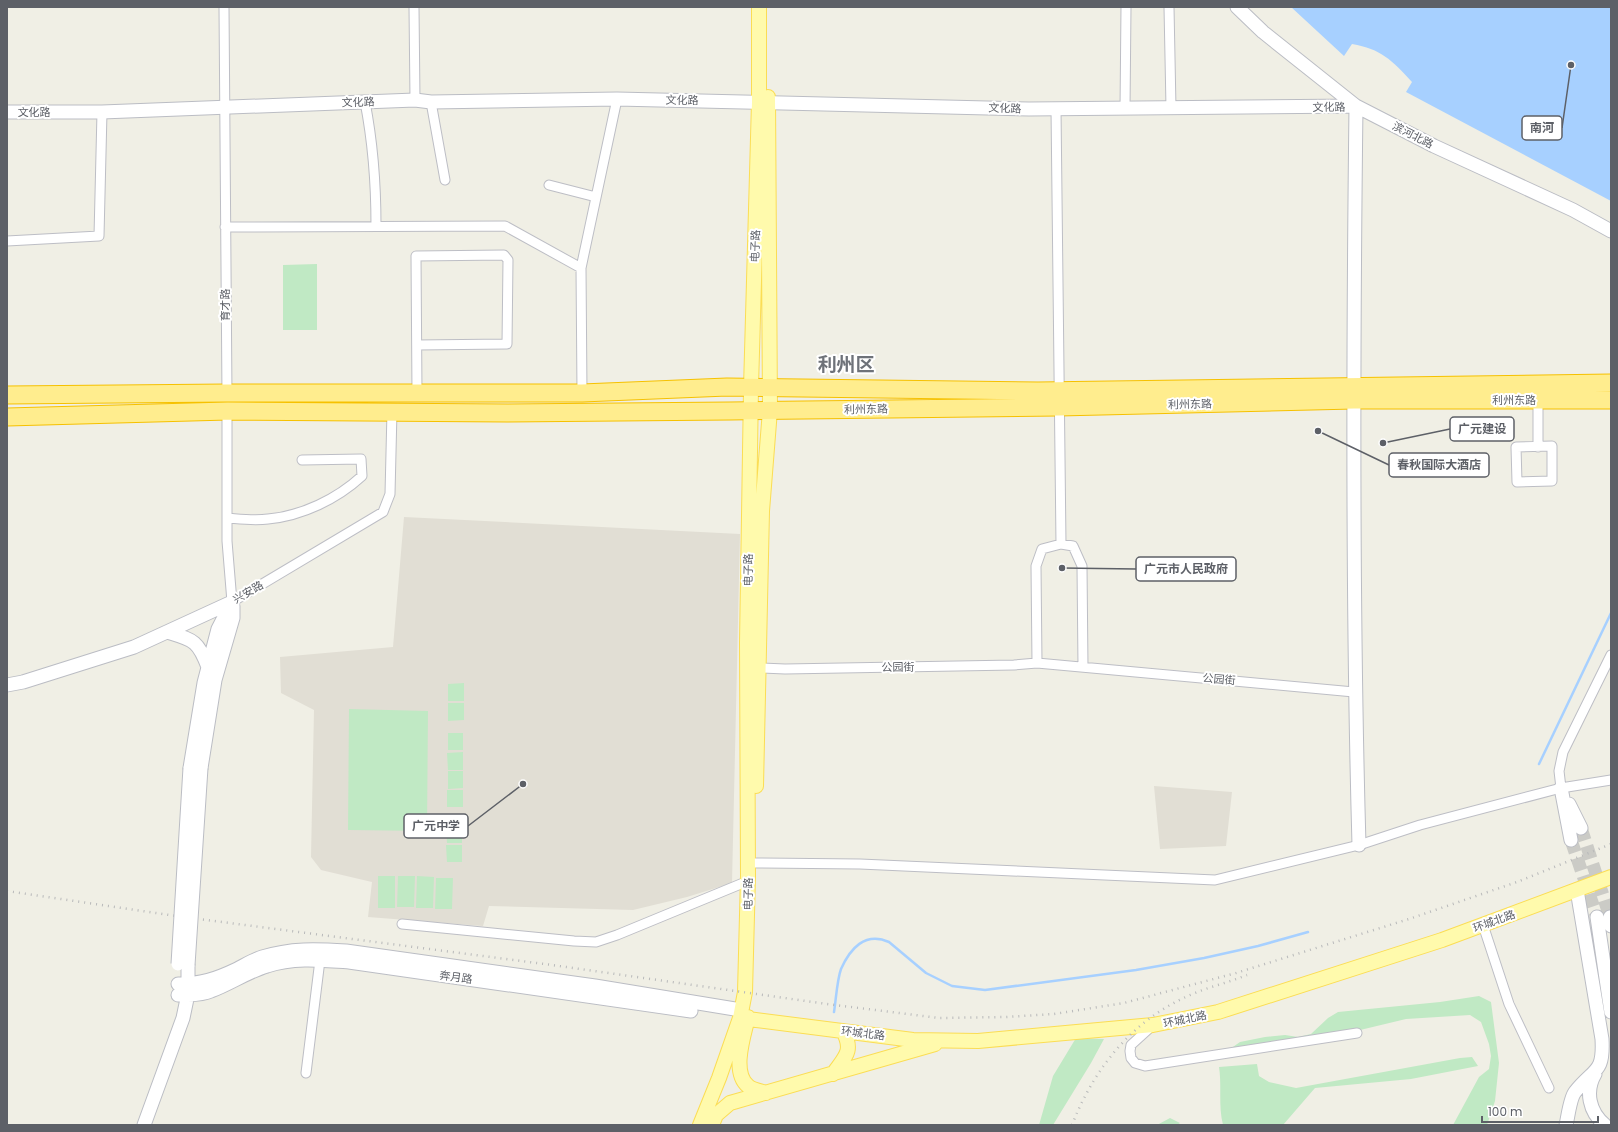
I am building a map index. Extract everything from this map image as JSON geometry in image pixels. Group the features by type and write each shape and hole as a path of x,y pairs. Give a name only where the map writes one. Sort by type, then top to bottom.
{"highway":[{"name":"利州东路","path":"7,417 228,411 506,413 1059,407 1611,383"},
{"name":"利州东路","path":"7,395 200,393 582,393 727,387 1354,393 1538,400 1611,400"}],"main road":[{"name":"电子路","path":"700,1125 753,992 762,511 770,410 763,102 759,7"},
{"name":"电子路","path":"743,1015 746,992 748,881 747,643 751,388 763,102 769,7"},
{"path":"199,412 200,393"},
{"path":"265,393 265,411"},
{"name":"环城北路","path":"743,1015 764,1021 913,1040 978,1041 1153,1025 1218,1012 1442,940 1611,877"},
{"path":"743,1015 740,1050 742,1077 748,1087 766,1093"},
{"path":"740,1050 754,1028 764,1021"},
{"path":"833,1074 848,1053 849,1042 843,1031"},
{"path":"712,1125 716,1115 730,1103 949,1040"}],"street":[{"name":"育才路","path":"224,7 226,393 228,411 227,542 232,602"},
{"path":"414,7 415,100"},
{"path":"1125,109 1126,7"},
{"path":"1169,7 1171,108"},
{"name":"滨河北路","path":"1237,7 1263,32 1356,106 1434,146 1573,210 1611,231"},
{"name":"文化路","path":"7,112 102,112 415,100 431,102 616,99 1056,109 1356,106"},
{"path":"582,393 581,268 616,99"},
{"path":"365,102 374,159 376,226"},
{"path":"431,102 445,180"},
{"path":"1356,106 1354,692 1359,845"},
{"path":"1056,109 1058,390 1061,544"},
{"path":"7,241 99,236 102,112"},
{"path":"549,185 596,197"},
{"path":"225,227 505,226 581,268"},
{"path":"417,345 507,344 508,260 504,255 416,256 417,393"},
{"path":"1538,400 1538,447"},
{"name":"兴安路","path":"7,685 23,682 134,647 167,632 232,602 383,512 390,494 392,411"},
{"path":"1552,446 1552,481 1517,482 1516,447 1538,447 1552,446"},
{"path":"227,518 267,519 298,513 329,500 362,476 361,459 302,460"},
{"path":"1037,663 1036,566 1042,549 1061,544 1073,546 1082,566 1083,667"},
{"path":"144,1125 182,1018 183,964 196,768 204,683 218,629 232,602"},
{"path":"196,768 215,680 233,618 232,602"},
{"path":"167,632 193,640 200,649 208,667"},
{"path":"1571,840 1559,771 1563,752 1611,655"},
{"name":"公园街","path":"759,668 792,669 1006,665 1037,663 1354,692"},
{"path":"755,863 860,864 1215,880 1359,845 1420,825 1561,788 1611,780"},
{"path":"1561,788 1581,828"},
{"path":"402,924 596,942 617,935 748,881"},
{"path":"1577,890 1585,946 1602,1039 1603,1056 1591,1084 1589,1097 1593,1110 1605,1125"},
{"path":"1606,920 1611,1012"},
{"path":"1484,925 1509,1004 1549,1088"},
{"path":"183,989 207,982 260,957 295,949 315,948 595,986 743,1015"},
{"name":"奔月路","path":"183,989 195,995 210,992 268,965 296,960 320,960 349,962 743,1015"},
{"path":"306,1073 320,960"},
{"path":"1153,1025 1131,1044 1131,1058 1138,1065 1153,1065 1357,1034"},
{"path":"1566,1125 1574,1093 1609,1058"}],"shaded area":[{"path":"404,517 740,534 732,883 687,897 633,910 489,906 483,926 368,917 372,882 321,870 311,857 314,710 281,693 280,657 393,647"},
{"path":"1154,786 1232,792 1226,846 1160,849"}],"green space":[{"path":"317,264 317,330 283,330 283,265"},
{"path":"464,683 464,701 448,701 448,684"},
{"path":"448,703 464,703 464,720 448,721"},
{"path":"349,709 428,711 427,831 348,830"},
{"path":"448,733 463,733 463,750 448,750"},
{"path":"463,752 463,770 448,770 447,753"},
{"path":"448,771 463,771 463,788 448,789"},
{"path":"447,790 463,790 463,807 447,807"},
{"path":"446,826 462,826 462,843 447,843"},
{"path":"446,845 462,845 462,862 447,862"},
{"path":"378,876 395,876 395,908 378,908"},
{"path":"398,876 415,876 414,907 397,907"},
{"path":"417,876 434,877 433,908 416,908"},
{"path":"436,878 453,878 452,909 435,909"},
{"path":"1479,996 1491,1002 1499,1063 1495,1101 1487,1125 1453,1125 1479,1077 1489,1069 1491,1056 1489,1044 1481,1022 1470,1015 1406,1019 1356,1031 1230,1049 1240,1042 1265,1037 1285,1035 1298,1037 1311,1034 1328,1018 1338,1012 1440,1002"},
{"path":"1076,1038 1104,1039 1053,1125 1039,1125 1053,1076"},
{"path":"1472,1057 1478,1066 1411,1079 1315,1088 1283,1125 1223,1125 1219,1067 1257,1064 1259,1076 1269,1082 1296,1088"},
{"path":"1170,1118 1180,1123 1177,1125 1157,1125"}],"water":[{"path":"1291,7 1611,7 1611,201 1406,92 1412,82 1398,67 1378,52 1352,44 1344,56"}],"waterway":[{"path":"1539,764 1611,613"},
{"path":"834,1012 838,979 841,969 854,949 866,940 880,939 889,942 926,973 952,986 985,990 1136,970 1204,958 1258,946 1308,932"}],"tunnel":[{"path":"1581,828 1610,917"},
{"path":"1571,840 1597,917"}],"railway":[{"path":"7,891 176,916 552,965 827,1004 939,1018 1006,1017 1054,1014 1124,1003 1236,973 1409,919 1517,882 1611,844"},
{"path":"1072,1125 1081,1103 1092,1083 1105,1064 1136,1030 1154,1015 1173,1003 1195,993 1247,975"}],"place":[{"name":"南河","path":"1571,65"},
{"name":"春秋国际大酒店","path":"1318,431"},
{"name":"广元建设","path":"1383,443"},
{"name":"广元市人民政府","path":"1062,568"},
{"name":"广元中学","path":"523,784"}],"district":[{"name":"利州区","path":"846,364"}]}
